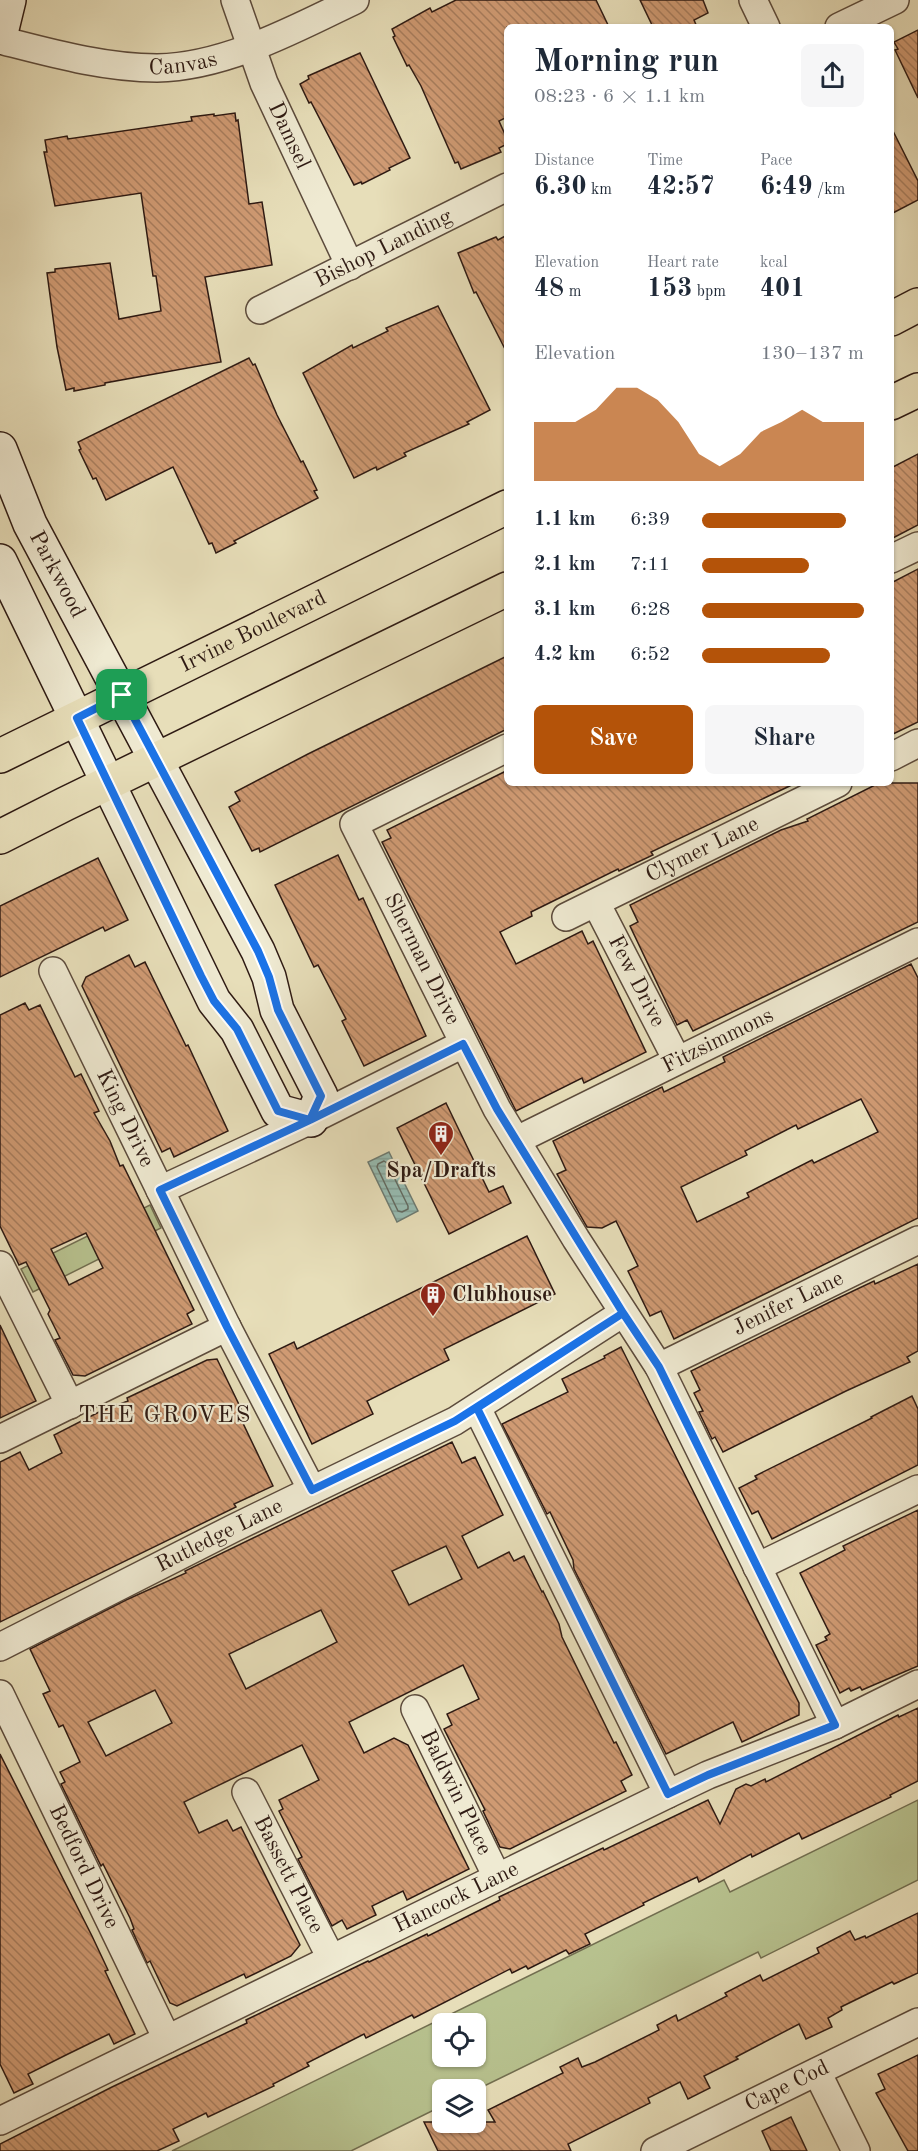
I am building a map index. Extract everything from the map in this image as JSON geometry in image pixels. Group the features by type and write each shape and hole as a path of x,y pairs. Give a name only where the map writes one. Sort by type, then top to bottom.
{"main road":[{"path":"894,318 918,306"},
{"path":"894,402 918,390"},
{"name":"Irvine Boulevard","path":"0,756 504,508"},
{"path":"0,837 504,590"}],"street":[{"path":"0,39 9,0"},
{"name":"Damsel","path":"235,0 264,83 350,266"},
{"name":"Canvas","path":"0,39 107,64 159,68 210,61 252,47 279,37 355,0"},
{"path":"753,0 765,24"},
{"path":"845,24 895,0"},
{"name":"Bishop Landing","path":"260,310 504,189"},
{"name":"Parkwood","path":"0,449 30,524 122,695"},
{"path":"894,558 918,546"},
{"name":"Parkwood","path":"0,561 108,783"},
{"path":"122,695 258,951 269,977 278,1010 321,1096 310,1120"},
{"path":"894,755 918,743"},
{"name":"Sherman Drive","path":"504,749 354,824 497,1109 659,1367 835,1725"},
{"path":"108,783 201,976 214,1001 237,1029 278,1111 310,1120"},
{"name":"Clymer Lane","path":"566,917 832,786"},
{"name":"Few Drive","path":"596,903 677,1060"},
{"name":"Fitzsimmons","path":"517,1140 918,942"},
{"name":"King Drive","path":"53,971 227,1327 312,1490"},
{"path":"160,1190 310,1120 463,1044"},
{"name":"Jenifer Lane","path":"659,1367 918,1240"},
{"path":"0,1265 70,1405"},
{"name":"Rutledge Lane","path":"0,1647 312,1490 455,1421 623,1313"},
{"path":"0,1439 227,1327"},
{"path":"477,1408 668,1794"},
{"path":"757,1567 918,1489"},
{"name":"Hancock Lane","path":"1,2117 167,2039 708,1775 835,1725 918,1684"},
{"name":"Bedford Drive","path":"0,1694 167,2039"},
{"name":"Baldwin Place","path":"415,1709 497,1877"},
{"name":"Bassett Place","path":"246,1792 331,1958"},
{"name":"Cape Cod","path":"655,2151 918,2022"},
{"path":"817,2072 856,2151"}],"green space":[{"path":"150,1205 161,1228 33,1292 21,1269"},
{"path":"918,1800 918,1880 761,1958 758,1952 486,2085 486,2079 432,2079 432,2111 351,2151 172,2151 432,2023 432,2067 486,2067 486,2013 453,2013 724,1880 730,1892"}],"water":[{"path":"389,1152 418,1211 397,1222 368,1162"}],"building":[{"path":"456,0 596,0 608,24 504,24 504,118 499,121 504,132 504,146 499,148 501,152 461,169 458,162 455,163 421,86 409,65 407,66 393,37 395,36 392,29 430,8 432,12"},
{"path":"640,0 703,0 708,13 694,20 696,24 652,24"},
{"path":"918,30 918,98 895,50 898,49 894,42"},
{"path":"360,53 410,158 362,184 361,182 354,185 300,84 309,79 308,76"},
{"path":"235,113 236,121 238,120 249,204 262,202 272,265 205,277 221,362 105,383 105,385 74,391 74,388 66,390 57,347 47,273 55,272 55,269 110,263 119,319 161,311 156,276 153,276 141,193 55,206 44,152 47,152 45,140 67,136 68,139 192,121 191,117"},
{"path":"894,133 918,181 918,200 894,212"},
{"path":"496,237 498,240 504,237 504,347 476,292 474,293 458,253"},
{"path":"438,306 490,410 467,422 469,424 404,453 406,456 354,478 303,373 352,345 353,348 388,331 386,328"},
{"path":"249,358 253,365 255,364 277,415 301,462 303,461 317,490 314,491 318,498 234,541 236,543 216,553 212,543 209,544 173,467 106,500 79,450 81,449 78,442"},
{"path":"918,454 918,525 894,537 894,466"},
{"path":"918,569 918,722 894,734 894,581"},
{"path":"504,657 504,730 260,852 259,848 252,851 229,807 240,801 235,792"},
{"path":"504,772 504,786 790,786 651,852 653,855 619,871 618,869 531,912 532,916 500,932 516,964 582,931 588,944 593,941 646,1052 584,1083 582,1078 516,1111 382,842 391,838 387,830"},
{"path":"918,783 918,922 693,1031 687,1020 677,1025 630,926 638,922 630,905 781,830 808,821 807,819 873,786"},
{"path":"338,855 359,900 363,898 426,1036 364,1066 342,1021 346,1019 318,965 314,967 275,885"},
{"path":"98,858 128,920 105,931 103,927 0,977 0,906"},
{"path":"129,955 135,967 145,962 186,1046 188,1045 228,1131 174,1157 170,1148 162,1152 82,986 86,977"},
{"path":"911,964 918,978 918,1218 674,1339 661,1311 650,1316 628,1271 638,1266 616,1221 602,1228 587,1227 557,1174 566,1170 553,1141 662,1087 664,1092 725,1062 723,1057","holes":["861,1099 878,1132 814,1163 812,1160 747,1193 749,1197 697,1222 681,1187 747,1155 745,1151 796,1125 798,1129"]},
{"path":"25,1003 29,1010 40,1005 75,1077 81,1074 99,1111 94,1113 110,1141 120,1166 123,1165 194,1310 187,1314 192,1324 85,1376 73,1375 55,1340 60,1338 48,1314 50,1310 26,1262 19,1265 0,1226 0,1015","holes":["86,1233 103,1268 69,1285 51,1249"]},
{"name":"Spa/Drafts","path":"446,1103 489,1192 503,1186 511,1203 449,1234 397,1128"},
{"name":"Clubhouse","path":"527,1236 555,1294 444,1349 449,1360 367,1401 373,1414 312,1444 269,1354 294,1342 297,1349"},
{"path":"918,1264 918,1351 907,1357 910,1362 723,1452 715,1437 712,1439 699,1412 703,1411 694,1393 700,1390 691,1371 874,1281 875,1284"},
{"path":"0,1325 36,1401 0,1418"},
{"path":"621,1347 799,1703 799,1715 742,1742 733,1722 666,1754 574,1569 573,1560 550,1512 547,1514 502,1424 568,1392 562,1379 605,1358 604,1356"},
{"path":"217,1359 245,1417 241,1419 273,1486 234,1504 236,1507 0,1622 0,1462 20,1452 29,1470 62,1453 54,1435 101,1411 128,1401 127,1398 207,1360"},
{"path":"912,1396 918,1409 918,1465 772,1539 758,1511 752,1514 739,1488 757,1479 755,1476"},
{"path":"452,1442 462,1463 475,1457 503,1515 462,1536 478,1568 509,1552 514,1561 524,1556 559,1624 562,1637 614,1743 616,1742 632,1775 621,1781 626,1791 510,1849 500,1847 483,1811 485,1810 444,1729 452,1725 447,1714 479,1699 463,1665 349,1722 364,1753 394,1738 408,1745 469,1869 407,1900 403,1891 372,1906 376,1915 347,1929 342,1920 332,1926 298,1859 302,1857 279,1811 283,1809 279,1800 319,1780 302,1745 184,1802 199,1833 227,1820 233,1831 241,1827 300,1945 291,1956 246,1978 244,1974 177,2006 170,2003 150,1961 147,1963 132,1930 134,1929 130,1918 103,1864 101,1866 61,1784 65,1782 60,1772 80,1762 63,1725 59,1727 43,1694 50,1691 30,1649 126,1600 186,1573 185,1571","holes":["446,1546 462,1579 409,1605 392,1571","321,1610 337,1642 246,1689 229,1654","155,1690 172,1723 106,1756 88,1722"]},
{"path":"918,1510 918,1666 862,1690 860,1687 851,1691 849,1688 840,1693 816,1645 827,1640 825,1637 830,1634 800,1573 845,1550 843,1546"},
{"path":"918,1708 918,1781 890,1795 891,1797 802,1839 799,1833 752,1857 751,1854 699,1882 697,1877 643,1903 644,1905 585,1934 590,1944 569,1954 566,1950 528,1969 526,1966 512,1973 510,1969 414,2018 412,2015 366,2038 364,2034 307,2063 309,2066 273,2084 274,2086 208,2117 206,2113 173,2129 179,2141 157,2151 0,2151 0,2144 112,2087 247,2023 246,2020 368,1961 427,1934 428,1936 500,1900 499,1897 708,1800 720,1824 736,1789 746,1784 751,1786 765,1779 766,1782 898,1715 899,1717"},
{"path":"0,1754 92,1936 108,1970 105,1971 135,2034 114,2044 109,2034 28,2074 33,2084 14,2093 0,2064"},
{"path":"918,1913 918,1973 894,1984 892,1982 841,2007 842,2010 828,2018 832,2027 806,2039 799,2024 736,2057 738,2059 704,2076 710,2088 688,2099 680,2082 648,2098 650,2103 568,2144 571,2151 438,2151 424,2122 432,2122 432,2133 486,2133 486,2122 495,2122 488,2110 563,2073 560,2067 578,2058 582,2067 595,2062 659,2030 657,2025 676,2015 678,2021 727,1996 725,1993 760,1975 763,1981 819,1953 817,1948 850,1931 855,1940 865,1936 866,1938"},
{"path":"918,2055 918,2151 908,2151 876,2093 885,2089 878,2074"},
{"path":"791,2117 807,2151 771,2151 762,2131"}],"place":[{"name":"Spa/Drafts","path":"441,1157"},
{"name":"Clubhouse","path":"433,1318"}],"district":[{"name":"THE GROVES","path":"165,1416"}],"route":[{"path":"122,695 77,718 214,1001 237,1029 278,1111 310,1120 160,1190 227,1327 312,1490 455,1421 623,1313 659,1367 835,1725 708,1775 668,1794 477,1408 623,1313 497,1109 463,1044 310,1120 321,1096 278,1010 269,977 258,951 122,695"}]}
